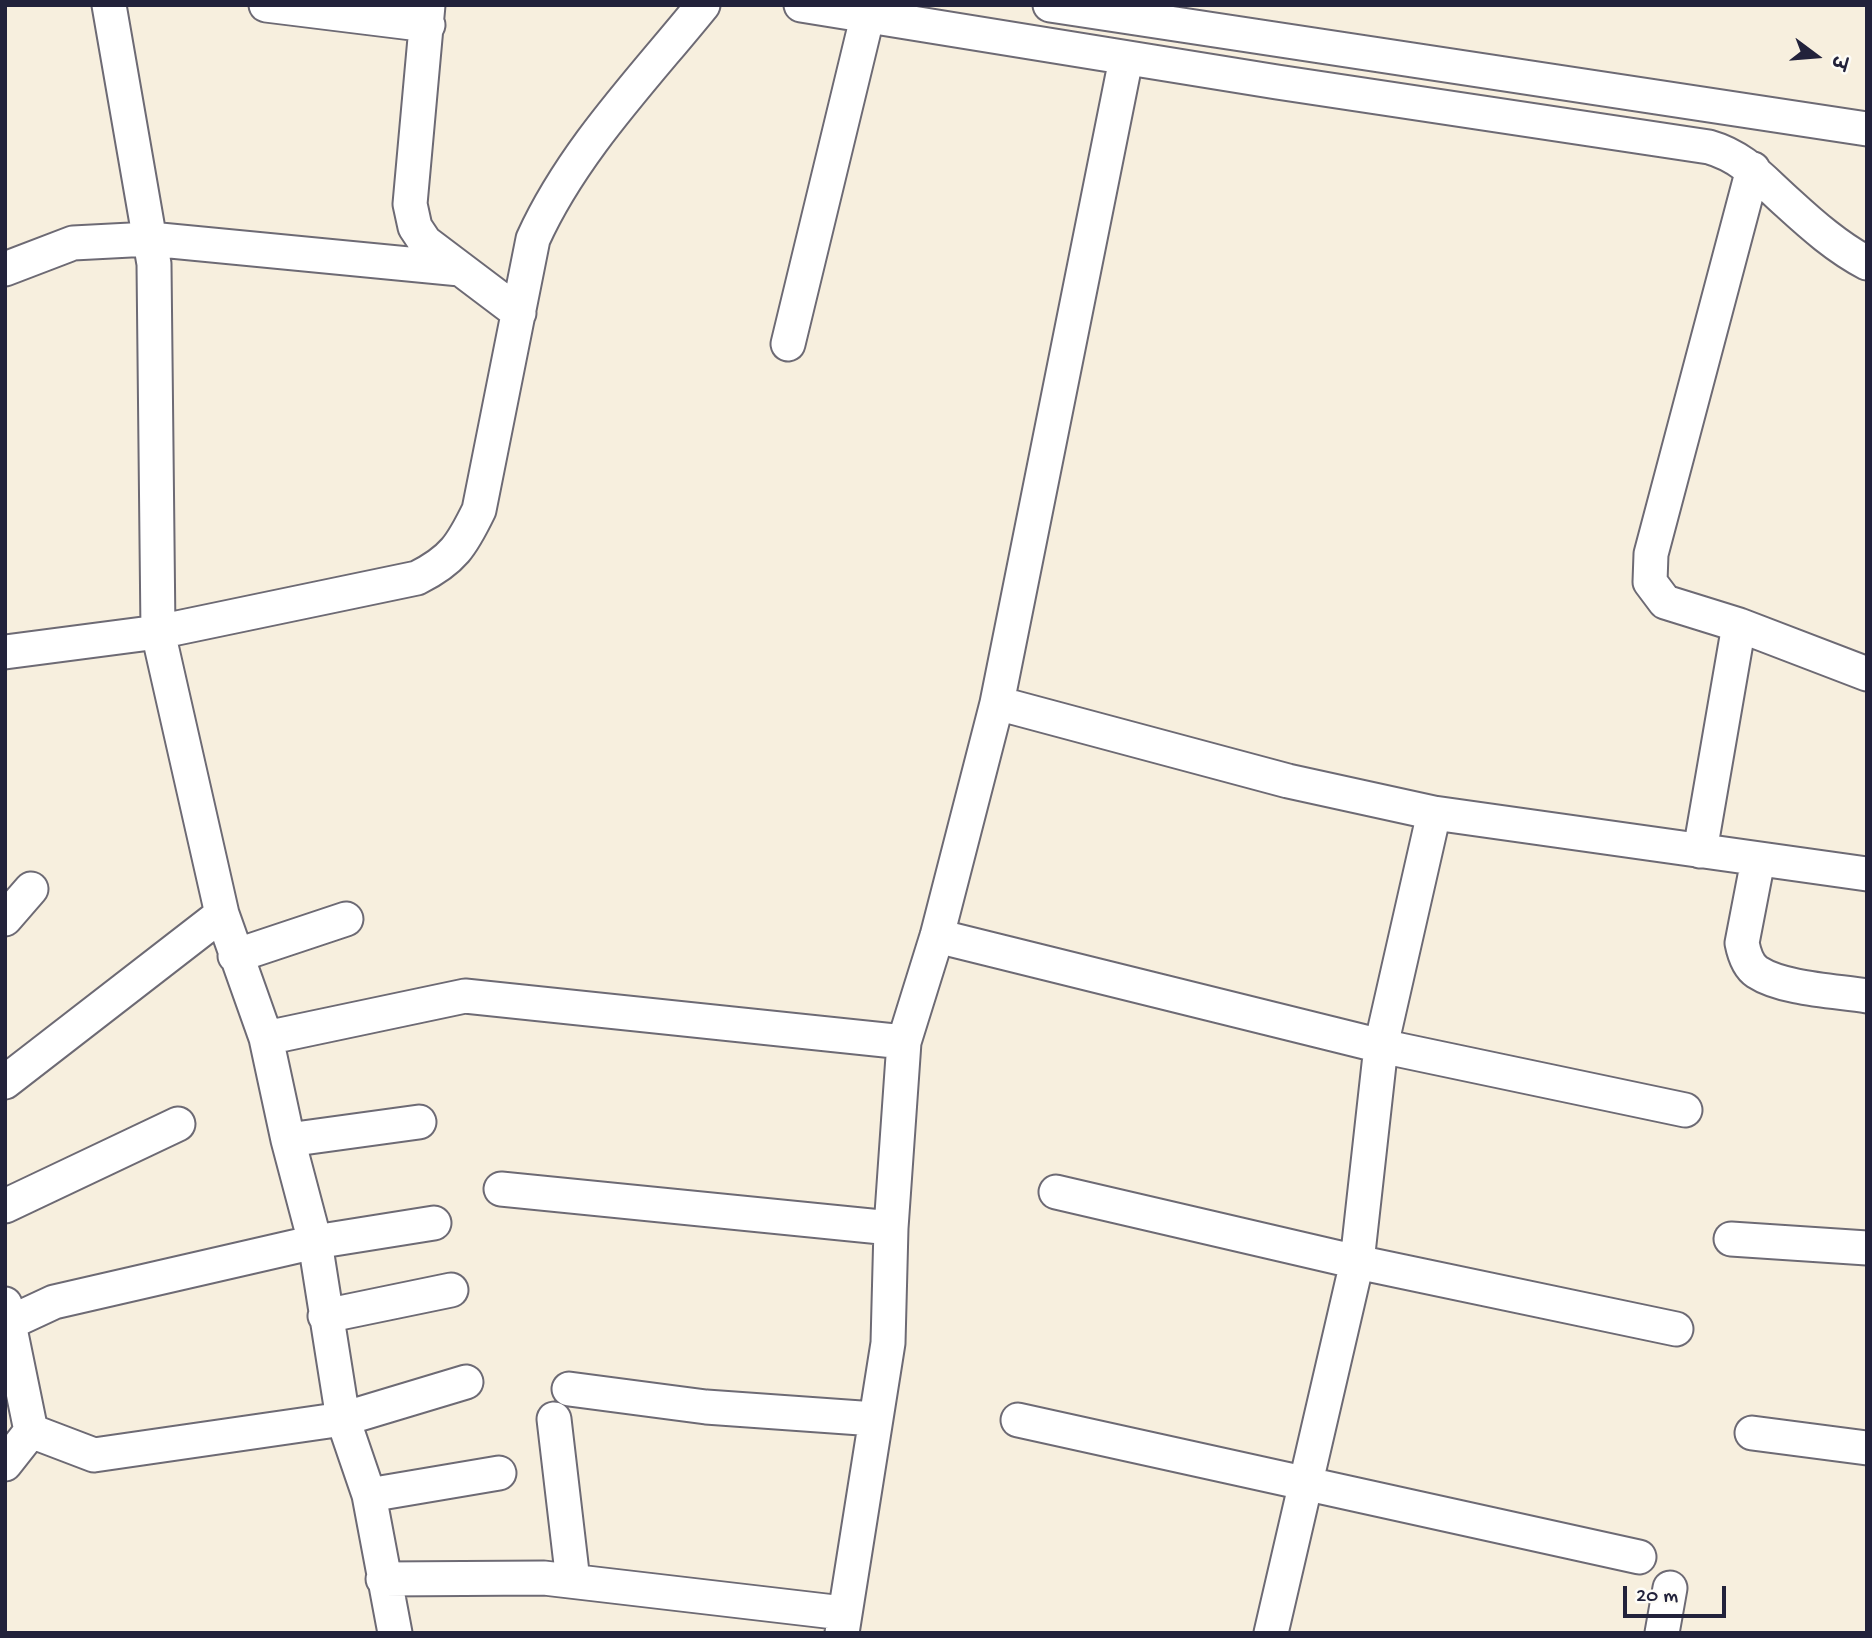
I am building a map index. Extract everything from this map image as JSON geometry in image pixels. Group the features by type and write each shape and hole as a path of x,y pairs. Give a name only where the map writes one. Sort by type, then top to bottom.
{"street":[{"path":"109,5 154,264 158,632 222,914 266,1038 288,1140 315,1242 343,1419 369,1495 395,1633"},
{"path":"266,5 428,15 410,204 415,227 425,243 519,313"},
{"path":"5,652 158,632 417,578 443,565 466,538 479,510 533,239 548,206 576,163 704,5"},
{"path":"801,5 1126,59 1709,147 1730,153 1753,169 1818,229 1849,254 1867,263"},
{"path":"1050,5 1867,129"},
{"path":"788,344 867,18"},
{"path":"383,1579 544,1578 842,1623 888,1343 891,1228 904,1042 937,936 997,703 1126,59"},
{"path":"1753,169 1651,554 1650,582 1665,602 1739,625 1867,674"},
{"path":"5,269 73,243 150,239 460,269"},
{"path":"1700,851 1739,625"},
{"path":"997,703 1288,781 1434,813 1867,874"},
{"path":"1271,1633 1303,1485 1357,1262 1381,1046 1434,813"},
{"path":"1758,860 1742,943 1745,956 1755,971 1779,982 1867,996"},
{"path":"5,919 31,889"},
{"path":"5,1082 222,914"},
{"path":"236,956 346,919"},
{"path":"937,936 1381,1046 1685,1110"},
{"path":"266,1038 465,996 904,1042"},
{"path":"288,1140 419,1122"},
{"path":"5,1206 178,1124"},
{"path":"501,1189 891,1228"},
{"path":"1056,1192 1357,1262 1676,1329"},
{"path":"5,1464 31,1431 8,1313 315,1242 434,1223"},
{"path":"1731,1238 1867,1248"},
{"path":"325,1316 451,1290"},
{"path":"31,1431 94,1455 343,1419 466,1382"},
{"path":"569,1389 706,1407 875,1419"},
{"path":"554,1419 573,1581"},
{"path":"1018,1420 1639,1557"},
{"path":"1752,1433 1867,1448"},
{"path":"369,1495 499,1474"},
{"path":"1662,1633 1670,1588"}]}
